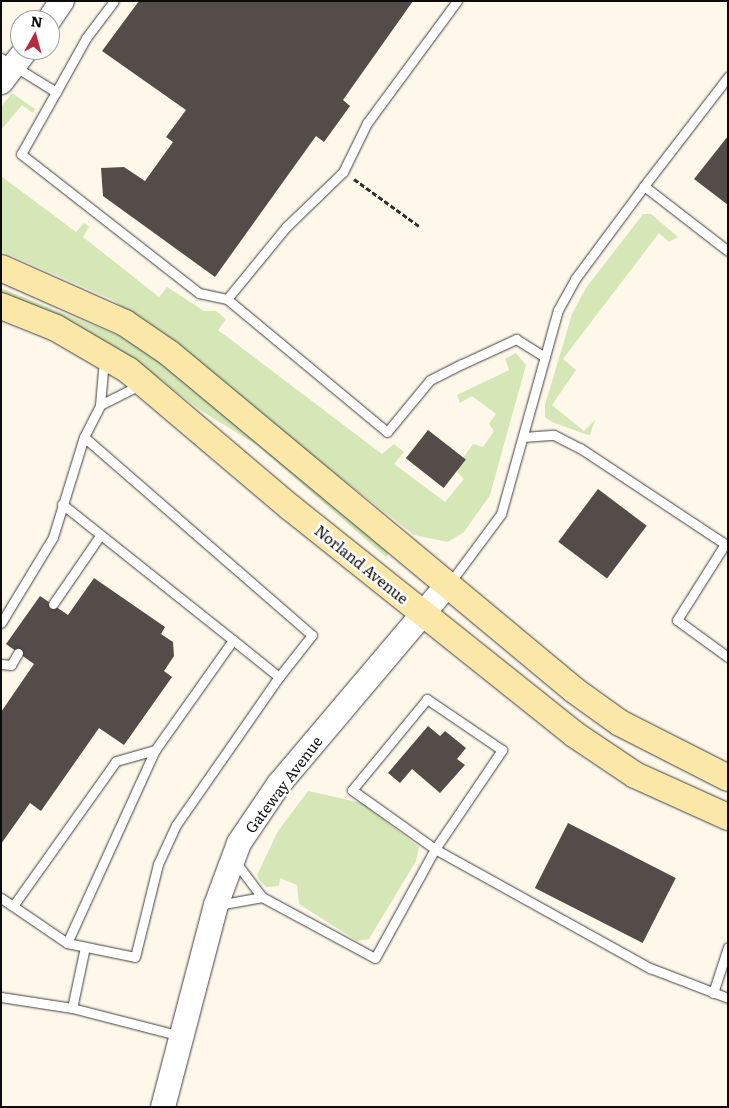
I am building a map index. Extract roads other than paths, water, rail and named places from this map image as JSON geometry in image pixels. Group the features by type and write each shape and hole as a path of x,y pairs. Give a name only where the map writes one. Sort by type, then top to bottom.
{"main road":[{"path":"1,268 125,323 169,353 448,584 620,723 728,778"},
{"name":"Norland Avenue","path":"1,306 104,354 144,382 574,734 635,774 728,817"}],"street":[{"name":"Gateway Avenue","path":"163,1107 184,1036 216,905 233,858 279,784 448,584"}],"lane":[{"path":"114,1 86,38 21,154 199,294 227,299 388,432 430,380 462,364 516,339 545,356"},
{"path":"227,299 286,227 343,172 367,123 456,1"},
{"path":"10,64 56,92"},
{"path":"448,584 501,514 558,310 575,279 728,76"},
{"path":"644,186 728,251"},
{"path":"1,623 39,567 84,437 100,406 104,354"},
{"path":"100,406 144,382"},
{"path":"523,437 554,435 580,448 726,545 677,620 728,657"},
{"path":"1,898 67,943 135,957 158,864 176,825 278,677 312,635 84,437"},
{"path":"62,504 99,537 278,677"},
{"path":"53,604 99,537"},
{"path":"67,943 155,750 233,640"},
{"path":"1,664 11,665 18,653"},
{"path":"233,858 262,896 374,958 436,849 502,750 427,699 352,790 436,849 650,968 728,998"},
{"path":"13,906 116,760 155,750"},
{"path":"216,905 262,896"},
{"path":"72,1008 85,947"},
{"path":"713,993 728,947"},
{"path":"1,997 72,1008 184,1036"}]}
